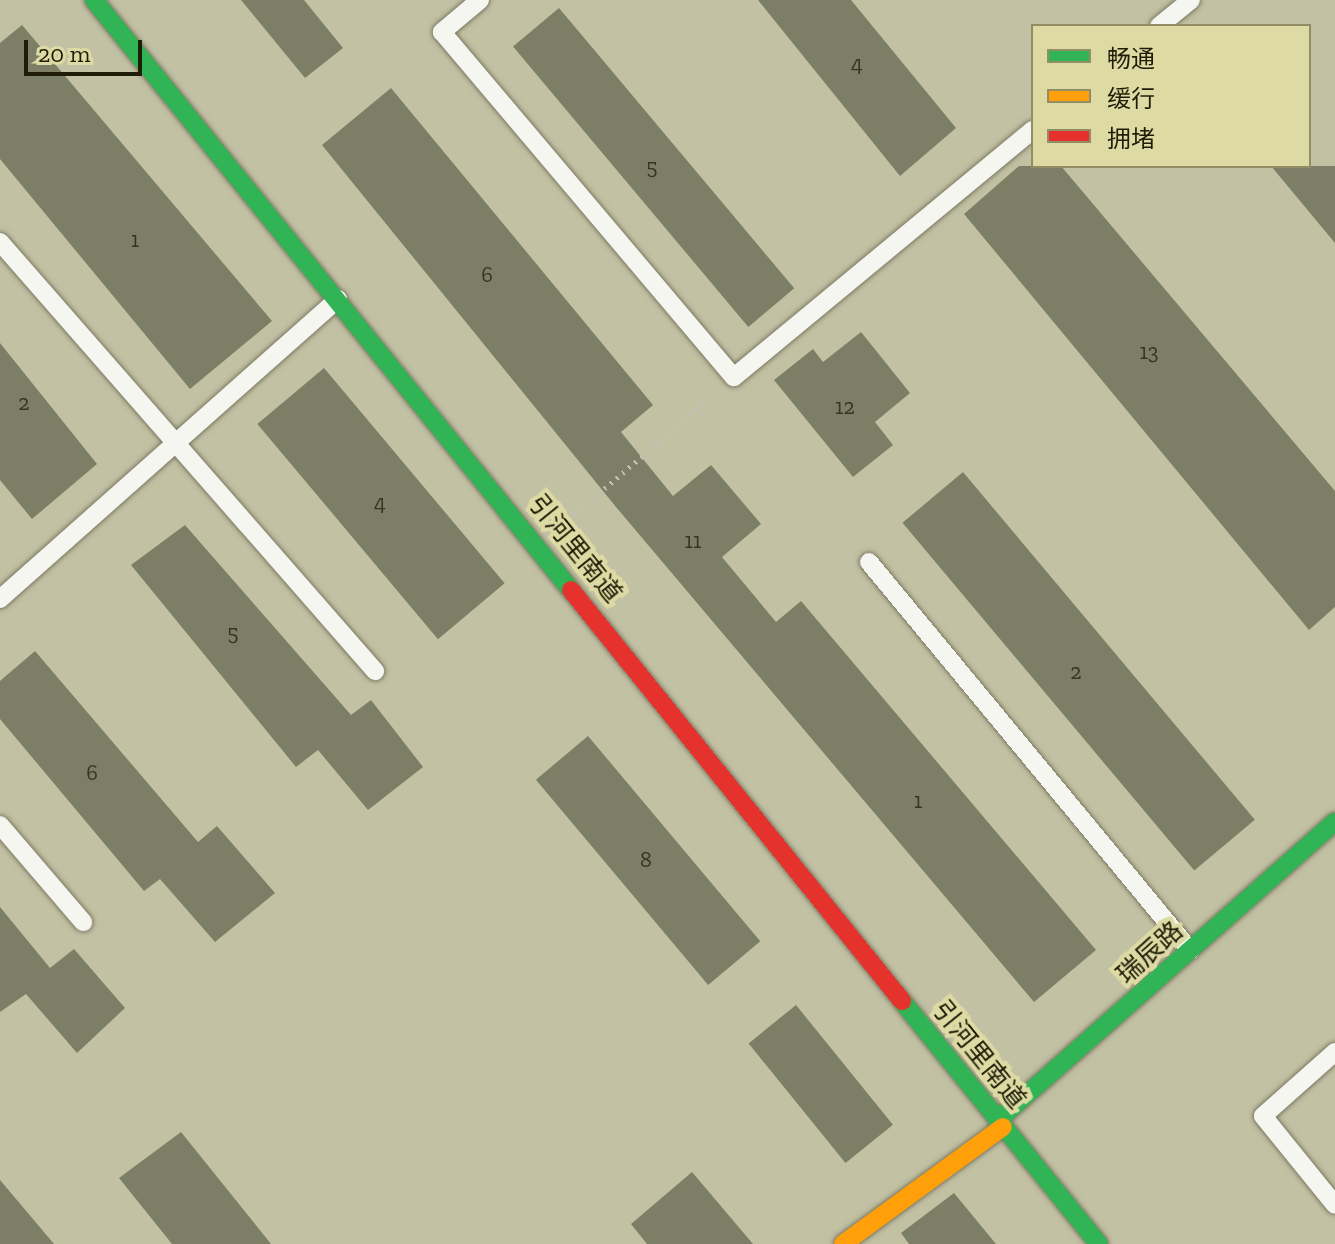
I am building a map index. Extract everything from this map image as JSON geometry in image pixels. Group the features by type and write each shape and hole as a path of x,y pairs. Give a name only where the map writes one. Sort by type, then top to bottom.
{"street":[{"name":"引河里南道","path":"94,0 538,545 1099,1244"},
{"name":"瑞辰路","path":"1196,958 1335,822"},
{"name":"瑞辰路","path":"843,1244 1004,1127 1196,958 1335,846"}],"lane":[{"path":"480,0 442,32 734,377 1031,132"},
{"path":"1161,24 1191,0"},
{"path":"0,242 375,671"},
{"path":"0,599 179,444 338,299"},
{"path":"869,562 1196,958"},
{"path":"0,825 83,922"},
{"path":"1335,1052 1263,1116 1335,1205"}],"path":[{"path":"538,545 734,377"}],"building":[{"path":"241,0 304,0 343,48 305,78"},
{"path":"758,0 851,0 956,128 900,176"},
{"path":"559,8 794,288 748,327 513,47"},
{"path":"22,25 272,321 190,389 0,159 0,43"},
{"path":"391,88 653,405 621,432 673,496 711,465 761,524 722,557 776,622 801,601 1096,950 1034,1002 616,507 322,145"},
{"path":"1019,166 1063,168 1335,491 1335,607 1309,630 964,214"},
{"path":"1335,166 1335,243 1273,168"},
{"path":"861,332 910,393 875,422 893,445 853,477 774,380 813,349 823,362"},
{"path":"0,343 97,464 32,519 0,480"},
{"path":"324,368 505,583 438,639 257,424"},
{"path":"963,472 1255,820 1194,871 902,523"},
{"path":"185,525 351,715 371,700 423,767 368,810 318,750 296,767 131,565"},
{"path":"35,651 198,842 217,826 275,893 215,942 160,879 144,891 0,719 0,681"},
{"path":"588,736 760,941 708,985 536,780"},
{"path":"0,907 50,968 74,949 125,1008 77,1053 26,994 0,1012"},
{"path":"796,1005 893,1125 846,1163 749,1043"},
{"path":"181,1132 271,1244 172,1244 119,1178"},
{"path":"692,1172 753,1244 647,1244 631,1224"},
{"path":"0,1180 54,1244 0,1244"},
{"path":"954,1193 996,1244 909,1244 901,1233"}],"traffic: fast":[{"path":"94,0 571,590"},
{"path":"998,1120 1335,822"},
{"path":"902,1001 1099,1244"}],"traffic: slow":[{"path":"843,1244 1003,1127"}],"traffic: jam":[{"path":"571,590 902,1001"}]}
